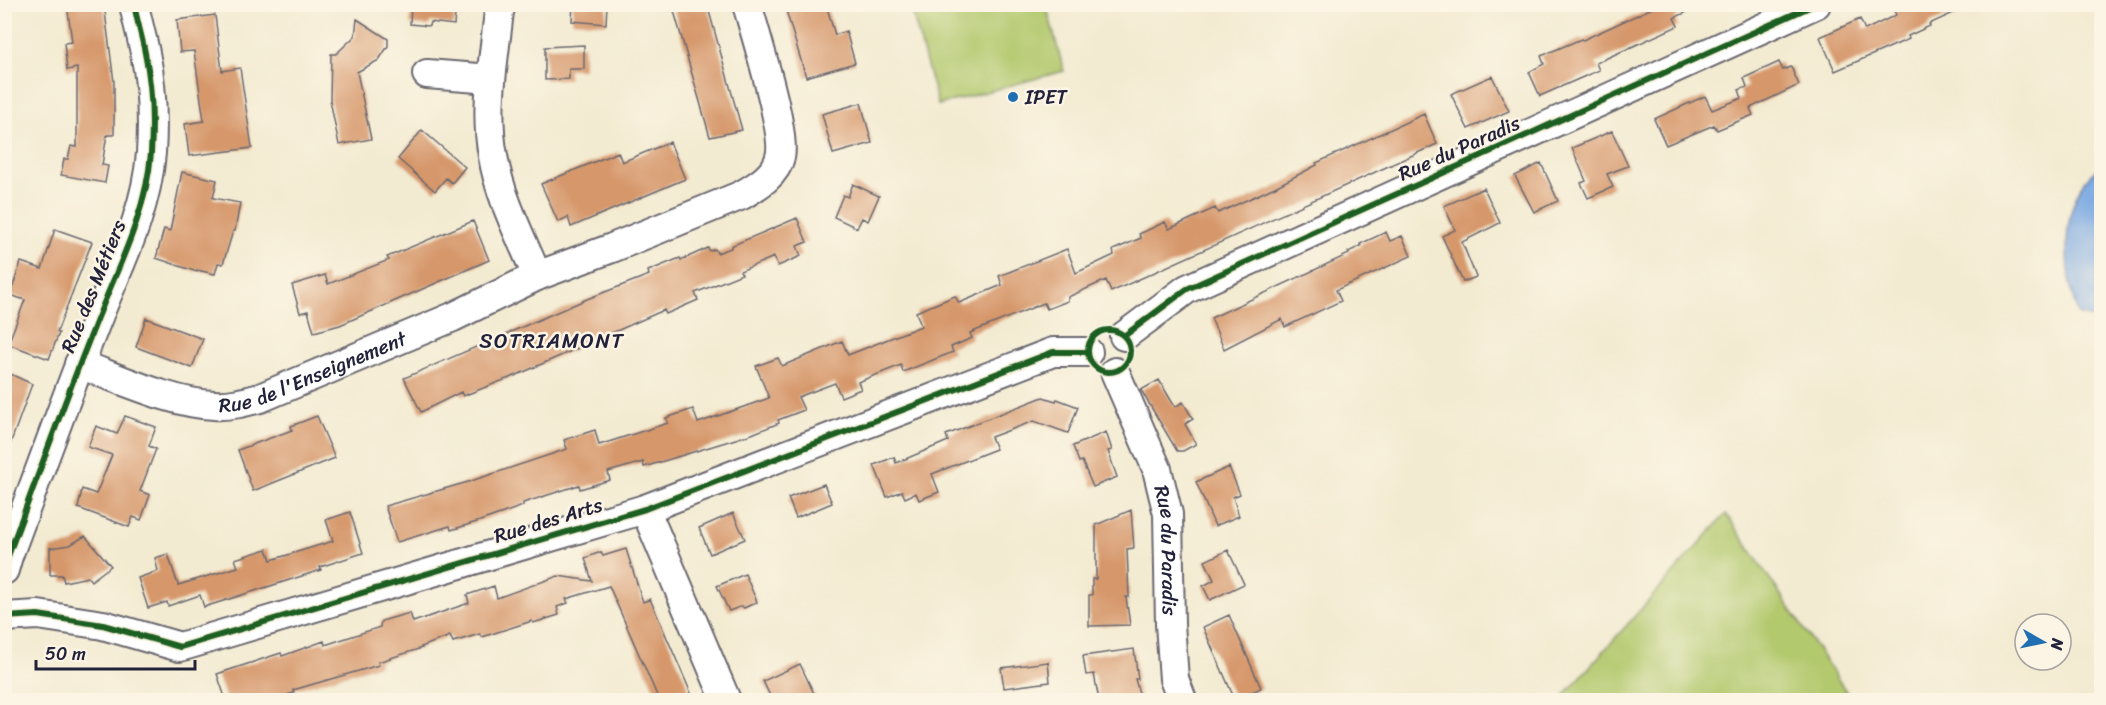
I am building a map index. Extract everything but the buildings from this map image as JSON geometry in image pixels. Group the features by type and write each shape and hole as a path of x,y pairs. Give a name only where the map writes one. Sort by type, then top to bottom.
{"street":[{"name":"Rue des Métiers","path":"4,570 79,364 131,240 143,201 151,153 150,99 146,56 134,4"},
{"path":"502,4 499,11 491,79 489,115 492,156 500,188 537,276"},
{"name":"Rue de l'Enseignement","path":"79,364 184,401 234,405 260,398 453,318 537,276 742,195 760,184 772,172 781,157 781,137 747,4"},
{"name":"Rue du Paradis","path":"1124,336 1187,289 1816,4"},
{"path":"428,74 491,79"},
{"path":"1111,331 1124,336 1130,347 1126,363 1115,372 1107,372 1094,366 1089,352 1090,344 1099,334 1111,331"},
{"name":"Rue des Arts","path":"4,617 38,615 103,625 180,647 645,509 1053,352 1089,352"},
{"name":"Rue du Paradis","path":"1115,372 1157,469 1168,514 1173,680 1182,700"},
{"path":"645,509 726,700"}],"green space":[{"path":"910,5 1046,5 1064,71 938,105"},
{"path":"1726,514 1852,700 1560,700"}],"water":[{"path":"2101,165 2101,321 2078,314 2070,283 2067,249 2070,216 2075,200 2084,182"}],"cycle path":[{"path":"4,570 71,386 128,244 143,200 151,153 151,103 147,65 134,4"},
{"path":"1124,336 1187,289 1816,4"},
{"path":"1109,330 1124,336 1130,351 1124,366 1109,372 1094,366 1088,351 1094,336 1109,330"},
{"path":"4,617 38,615 103,625 180,647 645,509 1053,352 1088,352"}],"place":[{"name":"IPET","path":"1013,97"}],"district":[{"name":"SOTRIAMONT","path":"552,341"}]}
